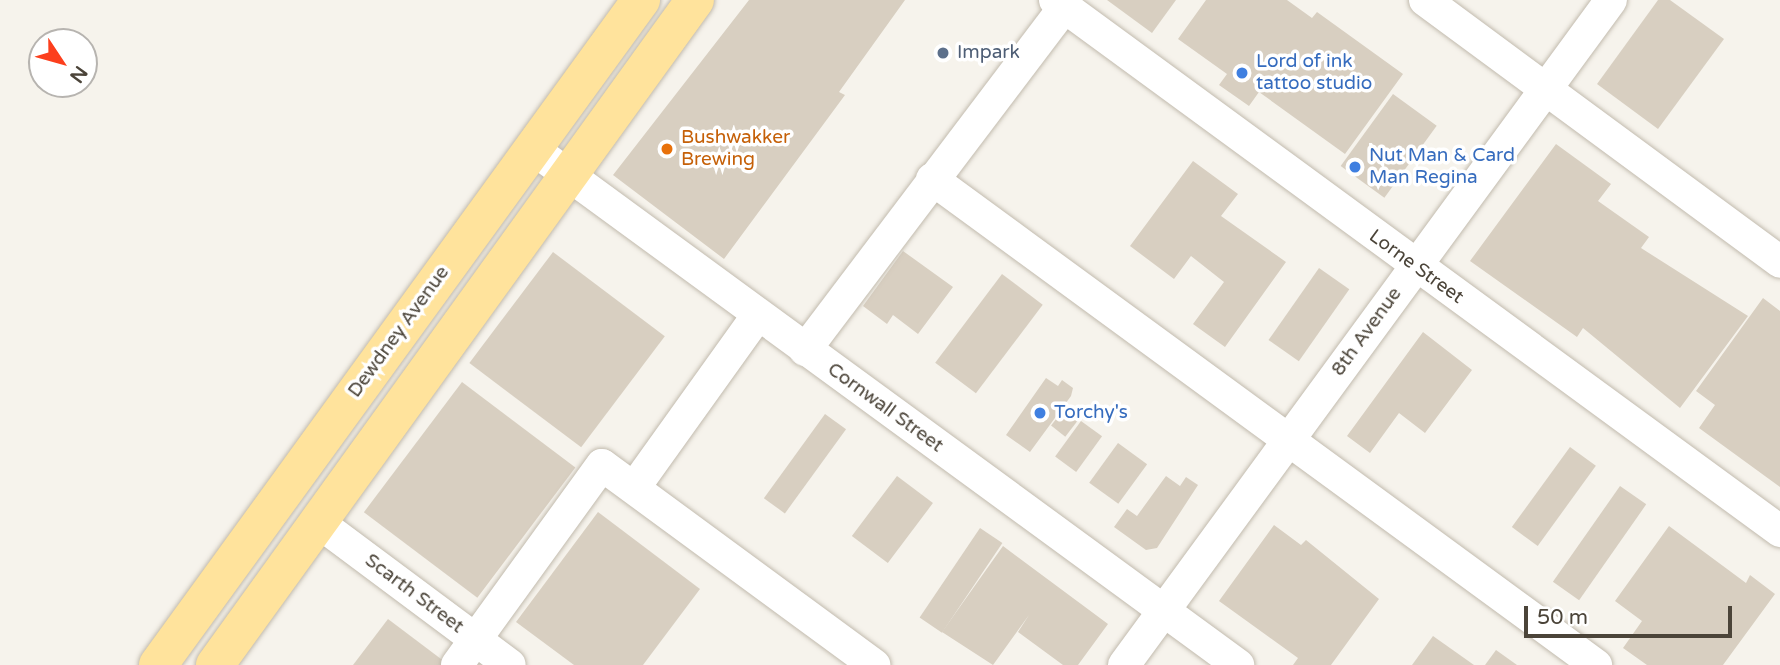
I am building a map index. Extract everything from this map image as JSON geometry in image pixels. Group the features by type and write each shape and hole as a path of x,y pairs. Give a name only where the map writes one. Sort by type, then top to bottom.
{"main road":[{"name":"Dewdney Avenue","path":"158,665 641,0"},
{"path":"215,665 695,0"}],"street":[{"path":"1425,0 1780,262"},
{"name":"8th Avenue","path":"1124,665 1611,0"},
{"path":"806,350 1059,4"},
{"name":"Lorne Street","path":"1059,4 1780,531"},
{"name":"Cornwall Street","path":"533,149 1238,665"},
{"path":"932,179 1596,665"},
{"path":"634,488 758,315"},
{"path":"457,665 602,465 874,665"},
{"name":"Scarth Street","path":"318,522 510,665"}],"building":[{"path":"749,0 905,0 839,92 845,95 724,259 613,175"},
{"path":"1107,0 1176,0 1152,33"},
{"path":"1206,0 1287,0 1312,18 1317,12 1403,74 1345,154 1259,92 1249,106 1219,85 1227,74 1178,39"},
{"path":"1658,0 1670,0 1724,39 1658,129 1597,84"},
{"path":"1393,94 1437,126 1384,198 1341,166"},
{"path":"1556,144 1611,184 1598,201 1649,237 1641,248 1748,316 1680,408 1583,328 1577,337 1470,261"},
{"path":"1193,161 1238,194 1221,216 1286,262 1225,347 1193,324 1224,282 1191,256 1174,279 1130,246"},
{"path":"903,251 953,287 918,334 893,315 887,324 863,306"},
{"path":"553,252 665,336 581,447 469,363"},
{"path":"1319,268 1349,289 1299,361 1269,340"},
{"path":"1002,274 1043,305 976,393 935,363"},
{"path":"1763,298 1780,311 1780,487 1699,428 1715,405 1696,391"},
{"path":"1423,332 1472,370 1425,433 1399,413 1370,453 1347,436"},
{"path":"1046,378 1058,386 1062,380 1073,388 1071,396 1030,452 1006,435"},
{"path":"462,382 575,467 477,598 364,512"},
{"path":"1064,409 1078,420 1065,437 1051,426"},
{"path":"825,414 846,429 785,513 764,498"},
{"path":"1081,421 1102,436 1076,472 1055,457"},
{"path":"1118,443 1147,464 1118,504 1089,483"},
{"path":"1570,447 1596,466 1538,546 1512,527"},
{"path":"897,476 933,503 888,563 852,536"},
{"path":"1166,476 1180,486 1186,477 1198,485 1157,548 1146,550 1114,527 1127,509 1137,516"},
{"path":"1620,486 1646,504 1579,600 1553,582"},
{"path":"598,512 700,589 643,665 574,665 516,622"},
{"path":"1274,525 1301,545 1306,540 1379,599 1331,665 1293,665 1298,658 1219,601"},
{"path":"1669,526 1746,583 1750,575 1775,594 1723,665 1647,665 1623,648 1642,621 1615,601"},
{"path":"980,528 1002,543 942,633 920,618"},
{"path":"1003,546 1108,624 1078,665 1063,665 1018,632 1029,615 993,665 942,632"},
{"path":"388,619 449,665 353,665"},
{"path":"1433,636 1474,665 1412,665"},
{"path":"1496,650 1517,665 1485,665"}],"place":[{"name":"Impark","path":"943,53"},
{"name":"Lord of ink tattoo studio","path":"1242,73"},
{"name":"Bushwakker Brewing","path":"667,149"},
{"name":"Nut Man & Card Man Regina","path":"1355,167"},
{"name":"Torchy's","path":"1040,413"}]}
